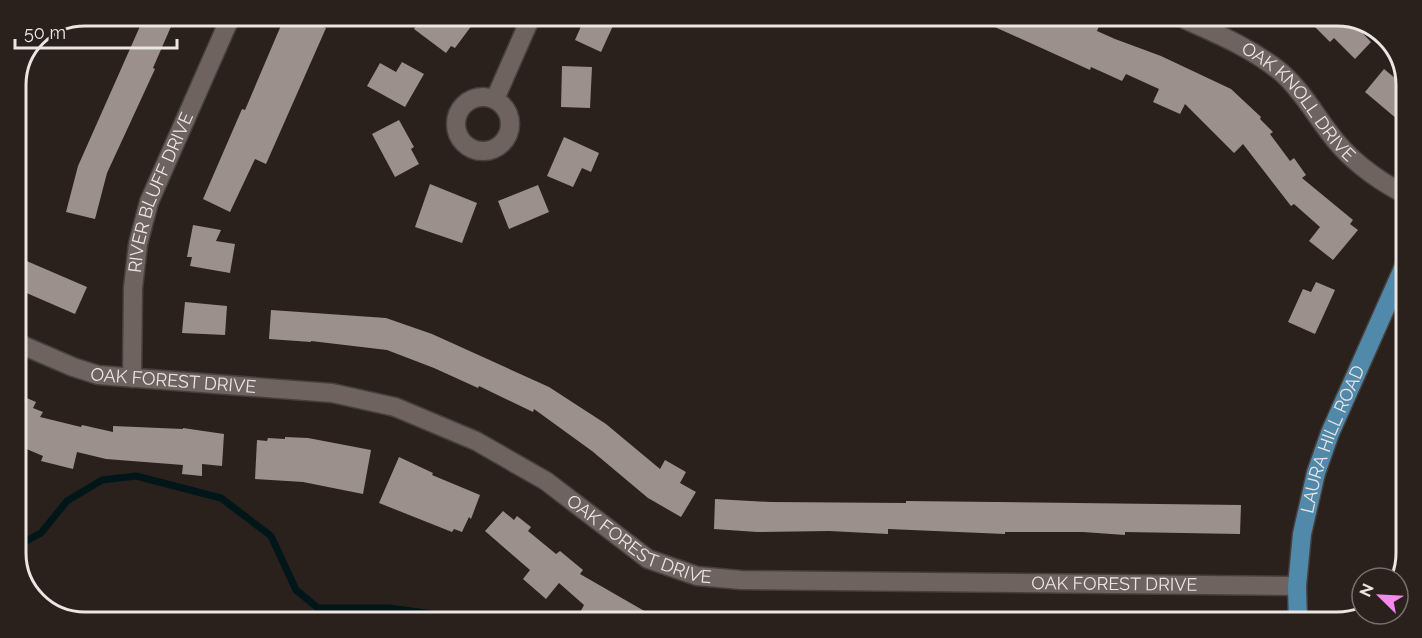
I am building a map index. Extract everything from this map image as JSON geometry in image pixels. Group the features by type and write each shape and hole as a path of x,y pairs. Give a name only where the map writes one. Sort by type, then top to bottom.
{"main road":[{"name":"LAURA HILL ROAD","path":"1298,612 1297,586 1302,534 1320,463 1330,433 1396,284"}],"street":[{"name":"RIVER BLUFF DRIVE","path":"132,378 133,288 138,244 146,213 227,26"},
{"path":"495,99 527,26"},
{"name":"OAK KNOLL DRIVE","path":"1199,26 1250,49 1284,74 1309,102 1329,132 1352,159 1396,190"},
{"name":"OAK FOREST DRIVE","path":"26,347 98,375 332,393 395,407 476,441 546,481 648,559 671,569 697,576 741,580 1297,586"}],"building":[{"path":"140,26 171,26 153,68 155,69 107,173 95,219 66,212 78,166"},
{"path":"281,26 326,28 266,164 255,159 230,212 203,199 242,109 245,110"},
{"path":"416,26 471,26 455,48 451,46 446,53 414,29"},
{"path":"581,26 613,26 601,52 575,40"},
{"path":"993,26 1099,26 1097,31 1161,56 1231,89 1261,117 1260,119 1273,132 1270,134 1290,161 1294,158 1306,175 1302,178 1353,220 1350,224 1358,230 1333,260 1309,241 1320,227 1294,204 1291,206 1243,144 1234,153 1185,104 1180,114 1153,102 1159,89 1126,74 1122,81 1091,67 1090,70"},
{"path":"1314,26 1338,26 1359,30 1371,42 1355,59 1334,38 1330,42"},
{"path":"402,62 424,74 405,107 367,86 380,63 396,72"},
{"path":"562,66 592,67 590,108 561,107"},
{"path":"1384,69 1396,79 1396,118 1365,92"},
{"path":"399,120 414,147 411,149 419,164 395,177 372,134"},
{"path":"564,137 599,153 591,172 582,168 573,187 547,176"},
{"path":"430,184 477,203 462,243 415,227"},
{"path":"538,185 549,212 509,229 498,201"},
{"path":"193,225 221,230 216,241 235,244 230,273 190,266 192,257 187,257"},
{"path":"26,261 87,287 75,314 26,293"},
{"path":"1316,282 1335,290 1315,334 1288,322 1303,289 1311,292"},
{"path":"185,302 227,306 225,335 182,333"},
{"path":"271,310 386,318 432,334 549,387 606,424 660,469 665,460 686,472 680,483 696,492 681,517 648,498 592,451 534,409 533,412 479,386 478,388 387,350 311,341 269,339"},
{"path":"26,398 36,402 33,408 43,412 40,417 81,427 82,425 113,432 113,426 183,428 224,434 222,466 202,464 202,476 182,474 183,465 106,459 77,452 73,469 41,461 43,456 26,449"},
{"path":"285,437 308,438 371,450 363,494 303,482 255,479 257,440 267,441 268,438 285,439"},
{"path":"399,457 433,473 432,475 480,495 471,519 469,517 462,532 454,529 452,532 379,503"},
{"path":"715,499 770,502 906,503 906,501 1241,505 1240,534 1125,532 1125,535 1083,532 1005,532 1005,534 888,529 888,534 829,531 757,532 714,529"},
{"path":"503,511 514,520 517,516 531,527 528,531 556,554 560,551 583,570 580,574 646,612 580,612 584,605 559,583 546,599 523,579 530,570 485,531"}],"waterway":[{"path":"26,541 41,533 67,501 102,480 136,476 221,498 271,536 296,590 318,608 389,608 418,612"}]}
